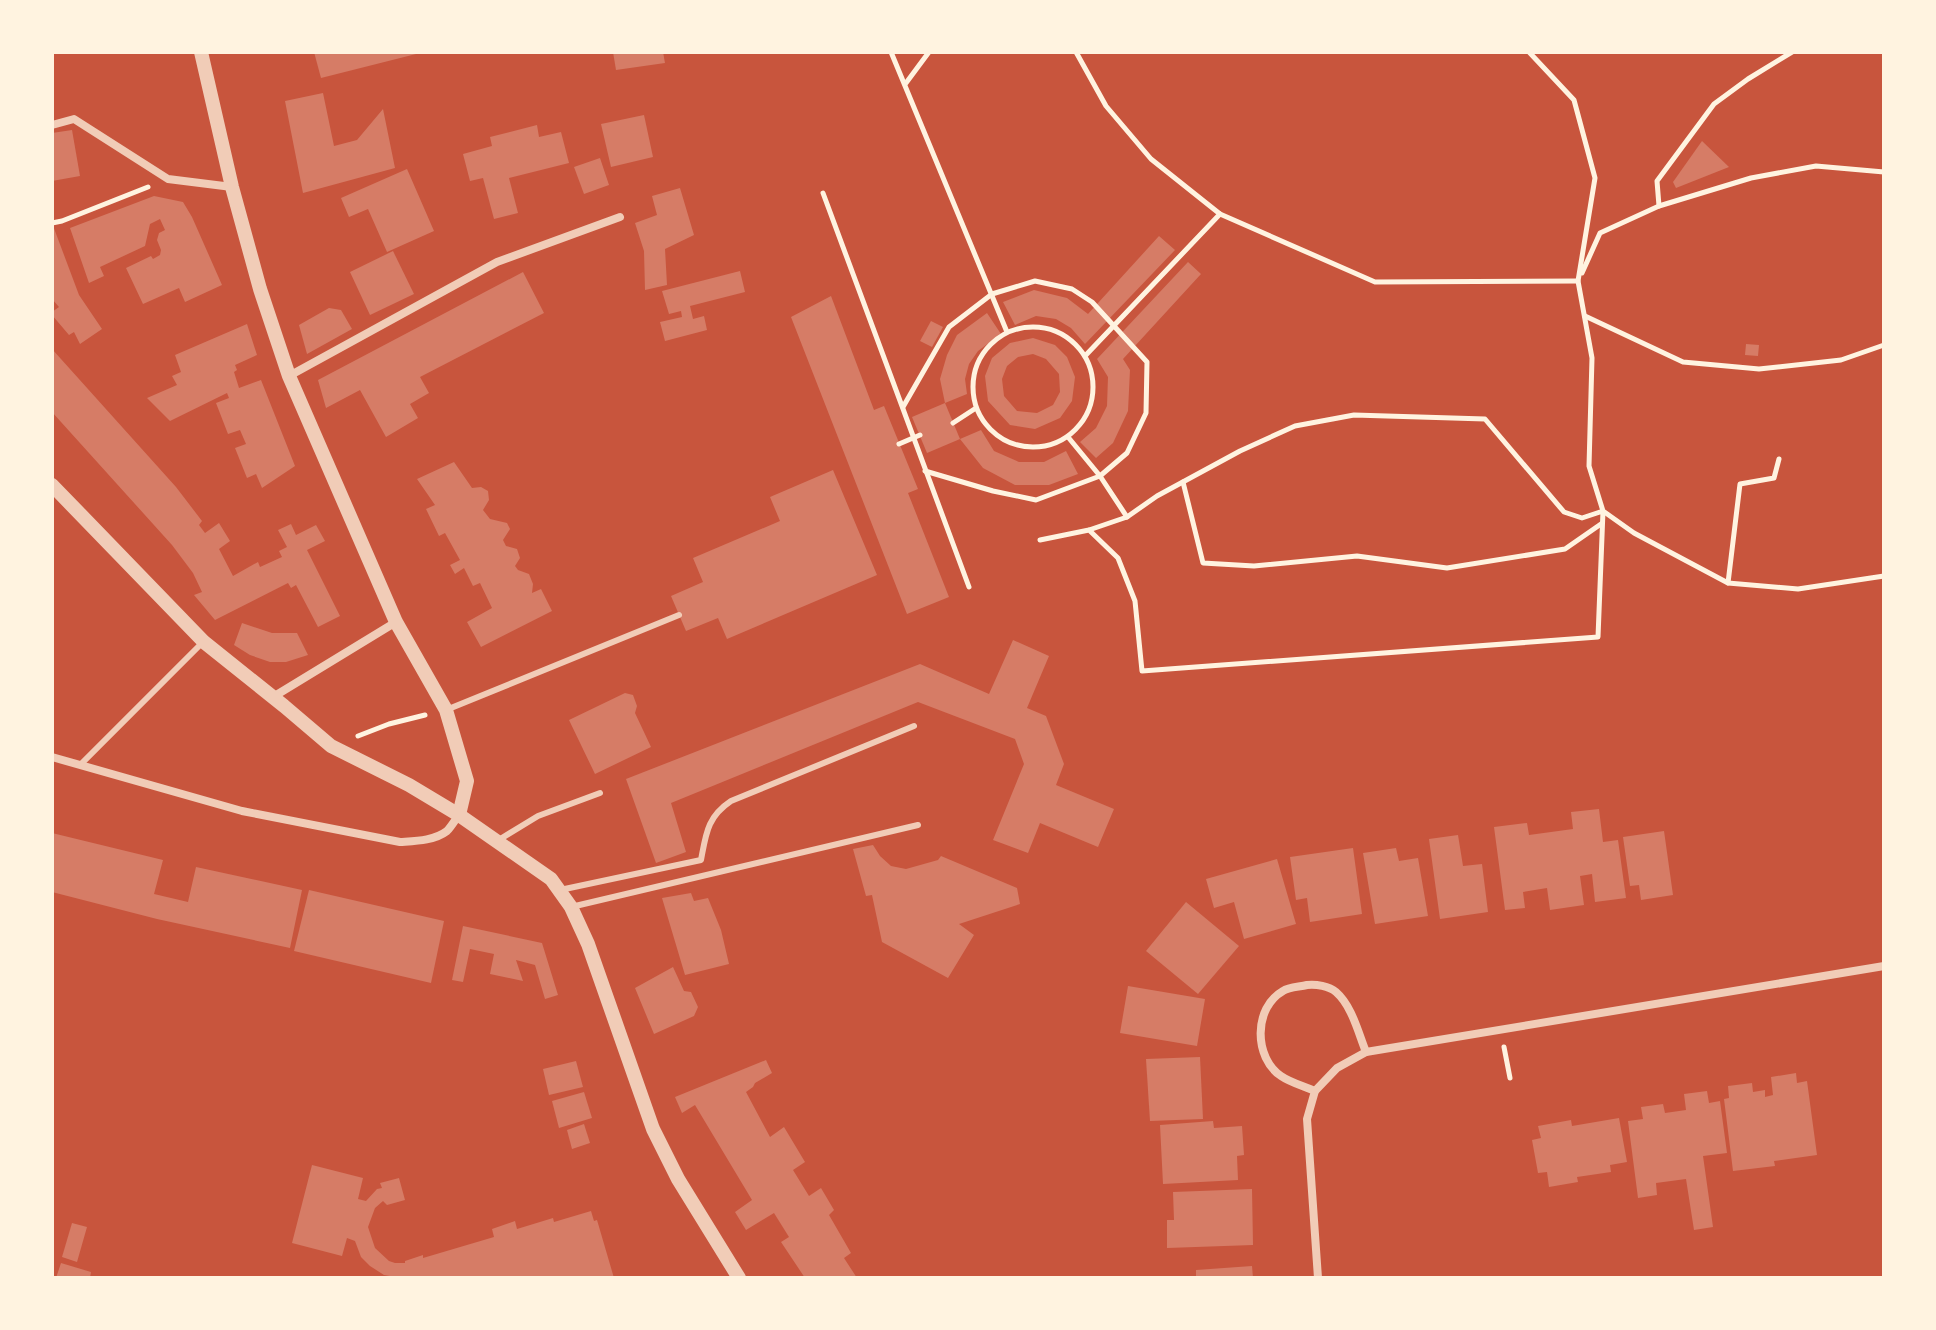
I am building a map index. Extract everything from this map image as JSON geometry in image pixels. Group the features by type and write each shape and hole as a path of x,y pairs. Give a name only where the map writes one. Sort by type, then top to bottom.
{"street":[{"path":"52,757 242,811 400,842 423,840 448,830 459,815 467,781 446,710 396,622 289,376 260,289 232,187 201,52"},
{"path":"52,125 74,119 168,179 232,187"},
{"path":"289,376 497,262 620,217"},
{"path":"52,485 204,642 331,746 409,785 459,815 551,879 571,907 588,944 653,1129 678,1179 739,1278"},
{"path":"273,697 396,622"},
{"path":"1318,1278 1307,1119 1315,1091 1337,1068 1366,1052 1884,966"},
{"path":"1315,1091 1282,1077 1273,1069 1261,1043 1265,1012 1283,991 1312,984 1333,989 1346,1002 1366,1052"}],"lane":[{"path":"446,710 679,615"},
{"path":"80,765 204,642"},
{"path":"559,891 701,860 707,832 717,811 731,801 914,726"},
{"path":"497,841 538,816 600,793"},
{"path":"571,907 918,825"}],"path":[{"path":"891,52 1007,332"},
{"path":"906,84 929,52"},
{"path":"1076,52 1106,106 1151,159 1220,214 1375,282 1578,281"},
{"path":"1089,530 1118,558 1135,601 1142,671 1598,637 1603,511 1589,466 1592,358 1578,281 1595,178 1574,100 1529,52"},
{"path":"1659,206 1657,181 1714,104 1792,52"},
{"path":"1578,281 1600,233 1659,206 1751,178 1816,166 1884,172"},
{"path":"52,223 168,179"},
{"path":"823,193 903,407 917,436 925,471 969,587"},
{"path":"1085,356 1220,214"},
{"path":"903,407 949,327 992,294 1035,281 1072,289 1092,302 1147,362 1146,413 1127,453 1100,476 1036,500 925,471"},
{"path":"1584,315 1683,362 1759,369 1841,360 1884,345"},
{"path":"1036,327 1064,335 1085,356 1094,385 1087,414 1068,437 1042,447 1015,445 991,431 976,408 973,379 984,351 1007,332 1036,327"},
{"path":"953,423 976,408"},
{"path":"1040,540 1089,530 1127,517 1157,496 1240,451 1295,426 1354,415 1485,419 1564,512 1582,518 1603,511"},
{"path":"899,444 917,436"},
{"path":"1068,437 1100,476 1127,517"},
{"path":"1728,583 1740,484 1774,478 1779,459"},
{"path":"1183,482 1203,563 1254,566 1357,556 1447,568 1565,549 1602,524"},
{"path":"1603,511 1634,533 1728,583 1798,589 1884,576"},
{"path":"331,746 389,724 446,710"},
{"path":"1500,1029 1510,1078"}],"building":[{"path":"314,52 420,52 420,53 321,78"},
{"path":"613,52 663,52 665,63 616,70"},
{"path":"323,93 334,146 357,140 383,109 395,168 303,193 285,101"},
{"path":"644,115 653,157 611,167 601,124"},
{"path":"537,125 539,137 561,132 569,163 509,178 518,213 494,219 483,178 470,181 463,154 492,146 490,137"},
{"path":"72,130 80,176 52,181 52,133"},
{"path":"1702,141 1729,167 1676,188 1673,182"},
{"path":"600,158 609,185 584,194 574,167"},
{"path":"407,169 434,231 387,252 368,209 349,217 341,198"},
{"path":"680,188 694,235 665,249 667,285 645,290 644,251 635,223 657,215 652,196"},
{"path":"154,196 183,202 222,285 185,302 179,288 143,304 126,268 160,255 157,240 159,233 165,230 160,219 150,224 145,246 100,267 104,276 89,283 70,228"},
{"path":"52,223 79,295 102,329 80,344 74,332 69,335 52,315 59,307 52,299"},
{"path":"1159,236 1175,250 1085,344 1071,328 1056,319 1036,316 1015,325 1003,302 1034,290 1067,298 1088,314"},
{"path":"393,251 414,294 370,315 350,272"},
{"path":"1188,262 1201,274 1123,359 1130,370 1128,411 1113,443 1096,458 1080,442 1096,428 1107,406 1108,377 1097,359"},
{"path":"740,271 745,292 690,306 693,319 704,316 707,330 665,341 660,322 682,317 681,311 669,314 662,291"},
{"path":"523,272 544,313 420,377 429,393 410,404 418,418 386,437 360,390 326,408 318,380"},
{"path":"831,296 874,410 884,406 918,489 908,493 949,597 907,614 791,317"},
{"path":"329,308 341,310 352,329 307,354 299,325"},
{"path":"987,313 1001,334 978,351 969,364 965,379 967,394 945,403 940,379 947,355 957,335"},
{"path":"931,321 943,327 932,347 920,341"},
{"path":"247,324 257,355 235,365 239,388 261,380 295,466 262,488 256,474 247,478 235,448 246,444 240,430 228,434 216,403 229,398 227,393 170,421 147,398 177,385 172,376 181,372 175,355"},
{"path":"1033,338 1055,345 1067,357 1075,377 1072,401 1060,418 1035,429 1010,425 988,401 985,376 992,358 1010,343","holes":["1033,354 1046,359 1059,374 1060,392 1053,405 1037,413 1017,411 1004,396 1002,379 1007,366 1018,357"]},
{"path":"1746,344 1759,345 1758,356 1745,355"},
{"path":"52,349 176,487 202,521 199,525 205,533 219,523 230,541 219,549 233,576 258,562 260,567 282,557 279,551 287,547 278,530 291,524 296,535 316,525 325,541 307,550 340,616 318,627 296,585 291,588 288,583 215,620 194,595 202,592 193,573 172,545 52,412"},
{"path":"945,403 960,439 927,453 912,417"},
{"path":"981,430 994,451 1019,462 1044,462 1066,451 1078,474 1049,485 1015,485 983,468 960,439"},
{"path":"454,462 472,488 481,487 488,491 489,500 483,510 490,519 507,523 510,529 503,540 506,546 517,549 520,558 515,566 529,574 532,593 541,589 552,611 481,647 467,622 492,608 480,583 473,586 464,568 455,574 450,565 460,560 445,533 439,536 426,509 435,505 417,479"},
{"path":"833,470 877,575 727,639 718,618 686,631 671,596 703,582 693,558 780,521 770,497"},
{"path":"242,623 272,633 297,633 308,655 286,662 270,662 250,655 234,645"},
{"path":"1013,640 1049,656 1027,708 1046,716 1064,764 1056,785 1114,809 1098,847 1040,823 1028,853 993,840 1024,764 1015,739 918,702 671,803 686,852 656,863 626,779 920,664 989,694"},
{"path":"625,693 633,695 637,706 635,713 651,747 595,774 569,720"},
{"path":"1599,809 1603,842 1618,840 1626,898 1595,902 1592,874 1580,876 1584,905 1550,910 1547,888 1523,892 1525,908 1505,910 1494,827 1527,823 1529,835 1573,829 1571,812"},
{"path":"1664,831 1673,895 1641,900 1639,885 1630,886 1623,837"},
{"path":"52,833 163,860 154,894 188,902 196,867 302,890 290,948 52,892"},
{"path":"1458,835 1463,866 1482,864 1488,912 1440,919 1429,839"},
{"path":"873,845 891,866 906,869 938,860 941,856 1017,888 1020,904 959,924 974,935 948,978 882,942 872,895 866,896 853,849"},
{"path":"1353,848 1362,914 1310,922 1307,898 1296,900 1290,857"},
{"path":"1396,848 1399,861 1418,858 1428,916 1375,924 1363,853"},
{"path":"1277,859 1296,924 1244,939 1234,902 1214,908 1206,879"},
{"path":"309,890 444,921 431,983 294,951"},
{"path":"691,893 694,901 708,898 721,930 729,964 685,975 662,898"},
{"path":"1186,902 1239,946 1198,994 1146,951"},
{"path":"463,926 542,943 558,995 545,999 535,965 516,960 523,981 490,974 494,954 470,949 463,982 452,980"},
{"path":"673,967 684,991 691,992 698,1007 694,1016 654,1034 635,988"},
{"path":"1128,986 1205,999 1197,1046 1120,1033"},
{"path":"1200,1057 1203,1119 1150,1121 1146,1059"},
{"path":"766,1060 772,1073 746,1092 770,1137 784,1127 805,1162 793,1170 809,1196 821,1188 834,1210 829,1215 851,1253 844,1258 857,1278 805,1278 781,1242 789,1237 774,1213 746,1230 735,1212 752,1200 695,1105 682,1113 675,1097"},
{"path":"576,1061 583,1087 549,1095 543,1069"},
{"path":"1796,1073 1797,1083 1807,1081 1817,1155 1774,1161 1775,1166 1733,1171 1724,1099 1729,1098 1728,1086 1752,1083 1753,1092 1765,1090 1765,1097 1773,1095 1771,1077"},
{"path":"1707,1091 1709,1103 1720,1101 1727,1153 1703,1156 1713,1227 1694,1230 1686,1179 1656,1183 1657,1195 1638,1198 1628,1121 1643,1119 1641,1107 1663,1104 1665,1113 1686,1110 1684,1094"},
{"path":"584,1092 592,1118 559,1128 552,1101"},
{"path":"1619,1118 1627,1162 1610,1165 1611,1172 1577,1177 1578,1182 1549,1187 1547,1172 1538,1173 1532,1140 1541,1138 1538,1126 1571,1120 1572,1126"},
{"path":"1213,1121 1214,1128 1242,1126 1244,1155 1237,1156 1238,1180 1163,1184 1160,1125"},
{"path":"584,1124 590,1143 572,1149 567,1130"},
{"path":"312,1165 363,1178 358,1199 366,1201 382,1188 380,1183 399,1178 405,1200 387,1205 383,1201 375,1208 368,1227 375,1248 389,1261 405,1263 423,1255 423,1258 494,1237 492,1229 515,1221 517,1229 591,1211 594,1221 597,1220 614,1278 401,1278 384,1275 370,1266 361,1257 355,1241 347,1238 342,1256 292,1243"},
{"path":"1252,1189 1253,1245 1167,1248 1167,1220 1174,1220 1173,1192"},
{"path":"72,1223 87,1227 77,1262 62,1257"},
{"path":"61,1263 91,1272 90,1278 56,1278"},
{"path":"1252,1266 1253,1278 1196,1278 1196,1270"}]}
